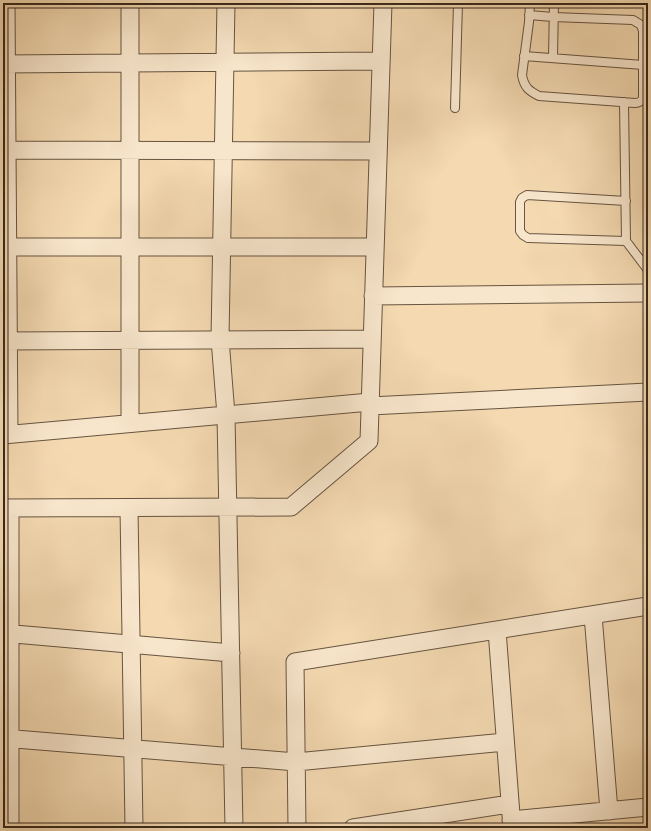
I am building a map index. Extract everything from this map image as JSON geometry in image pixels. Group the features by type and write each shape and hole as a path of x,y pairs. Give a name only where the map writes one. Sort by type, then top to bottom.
{"street":[{"path":"6,3 6,435 130,423 370,404 648,392"},
{"path":"130,3 130,423"},
{"path":"226,3 220,339 226,415 234,757 234,828"},
{"path":"10,828 7,738 6,508 291,507 369,441 383,3"},
{"path":"5,64 381,61"},
{"path":"5,150 378,151"},
{"path":"6,247 375,247"},
{"path":"373,296 648,293"},
{"path":"6,341 372,339"},
{"path":"129,508 134,828"},
{"path":"297,828 295,662 648,606"},
{"path":"593,615 609,811"},
{"path":"497,630 511,817"},
{"path":"6,634 231,653"},
{"path":"7,738 296,762 505,742"},
{"path":"353,828 609,811 648,807"}],"lane":[{"path":"456,108 458,3"},
{"path":"529,15 633,20 641,25 643,31 642,101 635,103 540,96 531,92 523,82 522,75 530,3"},
{"path":"553,58 554,3"},
{"path":"524,56 643,65"},
{"path":"624,102 626,241 648,270"},
{"path":"626,200 527,196 522,198 520,202 520,231 528,238 626,241"}]}
